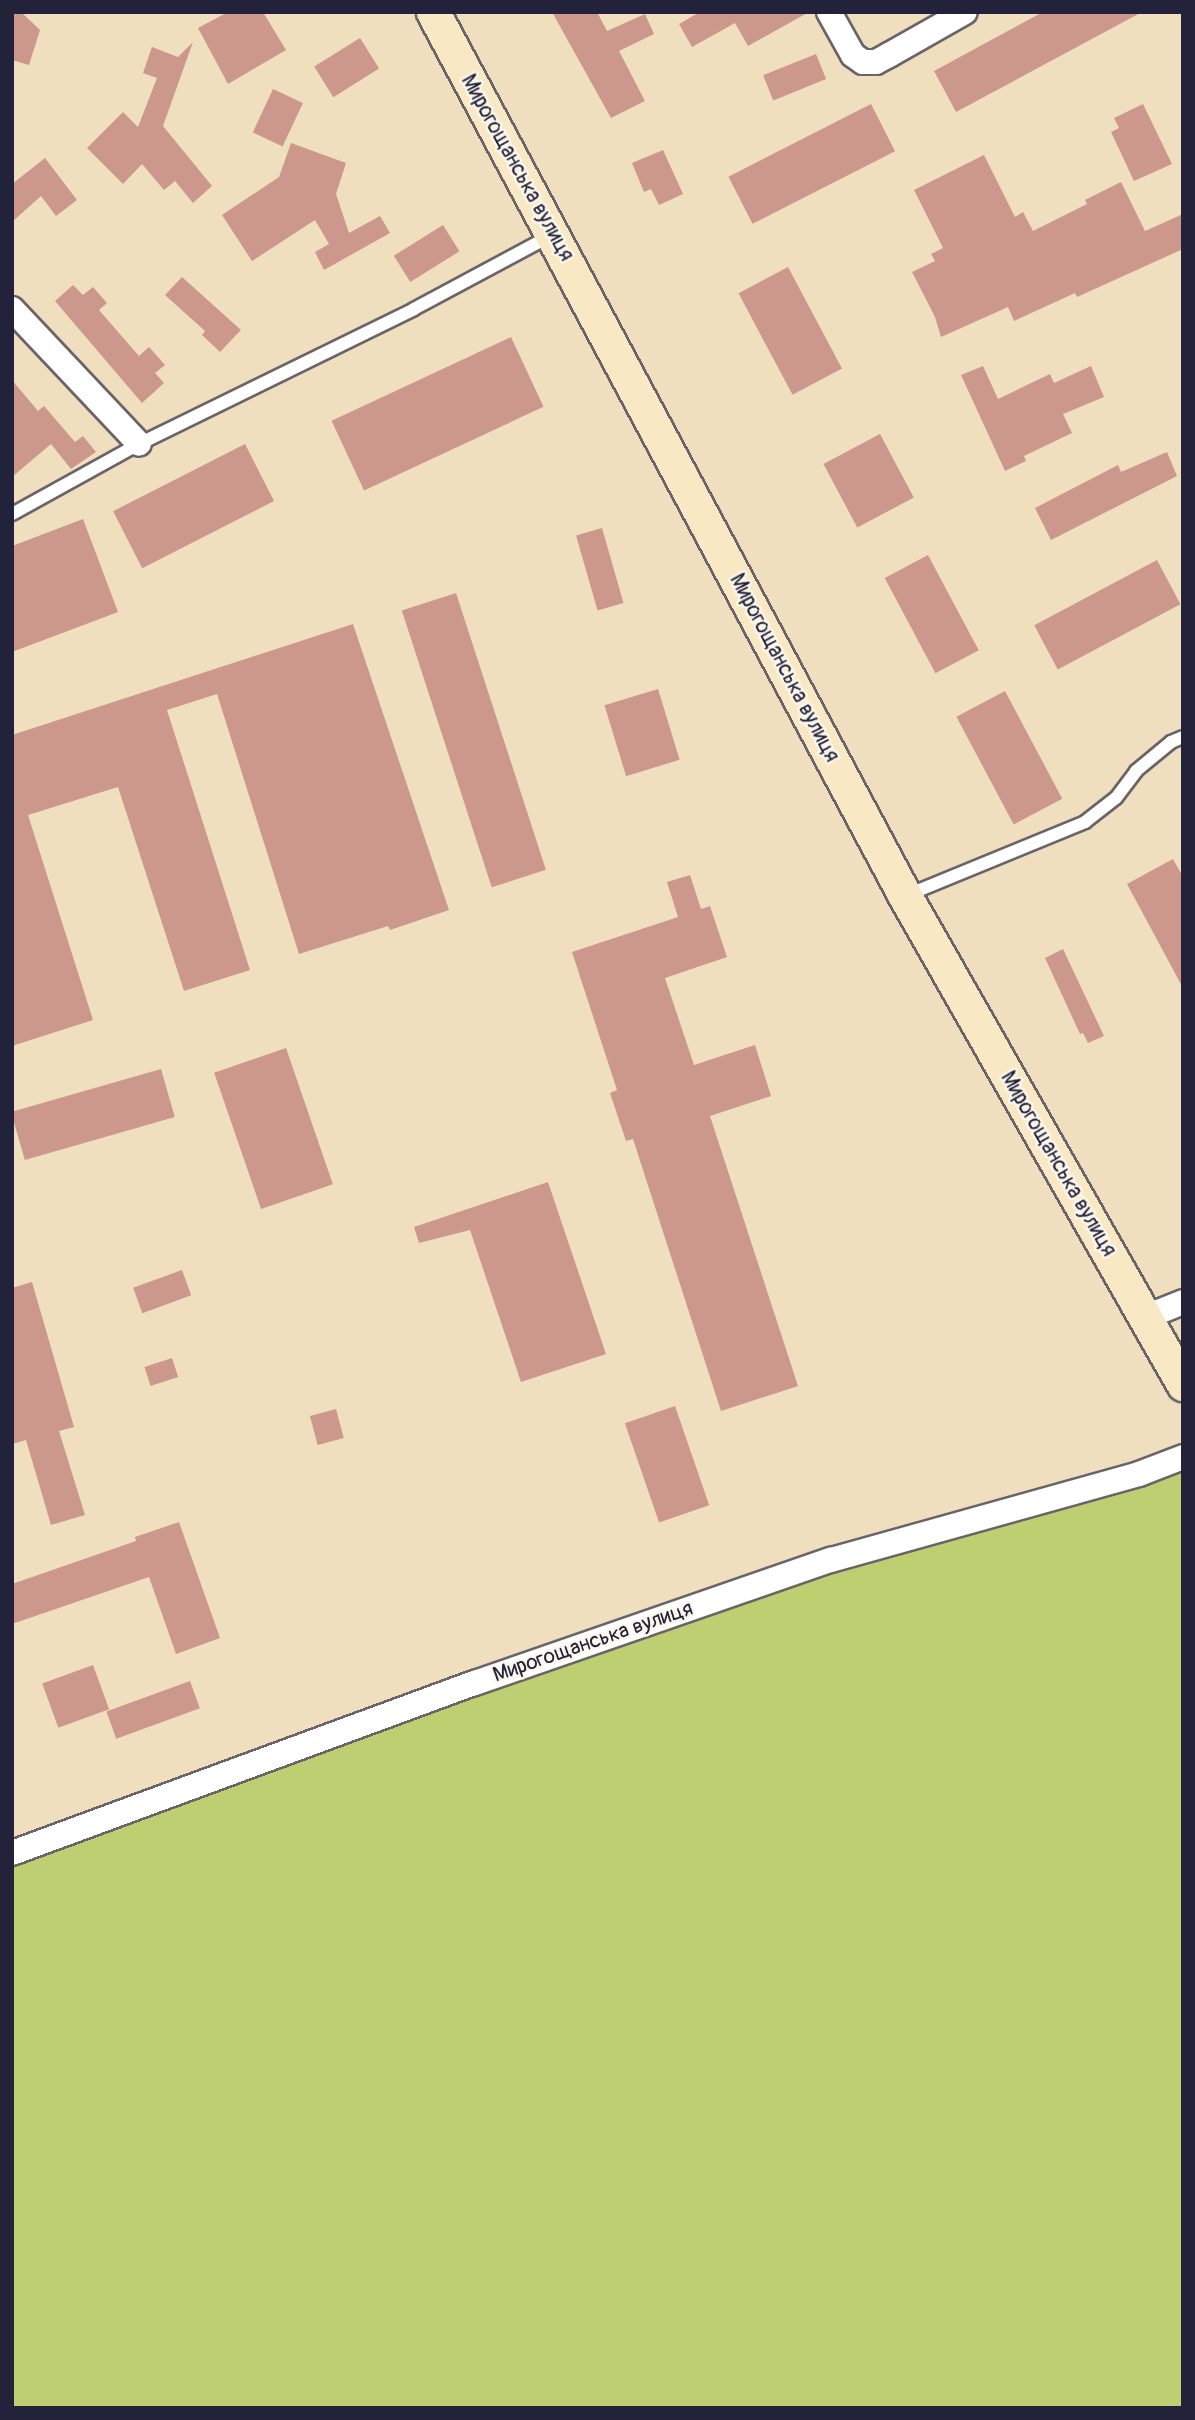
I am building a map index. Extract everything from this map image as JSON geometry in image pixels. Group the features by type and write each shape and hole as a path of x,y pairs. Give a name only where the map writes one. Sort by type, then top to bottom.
{"main road":[{"name":"Мирогощанська вулиця","path":"433,12 905,896 1183,1384"}],"street":[{"path":"829,12 853,55 863,62 876,62 965,12"},
{"path":"12,309 139,444"},
{"path":"1146,1317 1183,1302"},
{"name":"Мирогощанська вулиця","path":"12,1853 488,1678 831,1560 1139,1474 1183,1457"}],"lane":[{"path":"12,514 139,444 414,309 553,234"},
{"path":"905,896 1085,822 1116,798 1136,771 1171,742 1183,737"}],"green space":[{"path":"1183,1457 1183,2408 12,2408 12,1853 475,1683"}],"building":[{"path":"12,12 21,12 40,30 29,65 12,60"},
{"path":"228,12 263,12 286,50 228,84 198,28"},
{"path":"552,12 597,12 607,31 645,14 654,34 619,51 645,101 611,118"},
{"path":"700,12 809,12 748,46 735,23 692,47 679,24"},
{"path":"1043,12 1142,12 956,112 934,71"},
{"path":"360,38 379,69 333,97 314,67"},
{"path":"193,42 163,126 212,186 193,203 175,181 164,190 142,164 123,184 87,148 123,112 138,127 157,78 143,73 152,47 178,57"},
{"path":"816,54 826,79 773,100 763,75"},
{"path":"273,89 303,103 283,146 253,133"},
{"path":"871,104 895,151 753,224 728,177"},
{"path":"1143,104 1172,164 1134,181 1111,132 1119,128 1114,118"},
{"path":"291,143 346,163 336,194 349,233 380,216 390,233 324,270 315,252 329,244 315,220 252,261 222,215 279,177"},
{"path":"663,150 683,194 659,205 651,189 644,192 632,163"},
{"path":"984,155 1015,217 1023,212 1033,231 1087,204 1085,200 1121,182 1145,231 1183,214 1183,249 1077,297 1075,293 1014,321 1008,307 941,337 935,317 912,272 935,261 931,254 943,248 914,190"},
{"path":"45,158 77,200 56,216 41,196 12,222 12,184"},
{"path":"443,225 459,251 410,282 394,256"},
{"path":"788,267 842,369 793,395 739,293"},
{"path":"182,277 241,330 220,352 202,335 205,331 165,295"},
{"path":"73,285 83,295 93,287 107,303 99,310 139,356 149,347 165,365 155,373 164,383 142,403 55,301"},
{"path":"511,337 544,407 364,490 332,421"},
{"path":"983,366 998,399 1050,374 1054,383 1091,366 1104,397 1063,414 1072,433 1024,456 1026,461 1005,471 961,375"},
{"path":"12,380 38,411 44,406 75,442 83,436 96,452 71,469 51,444 12,477"},
{"path":"880,434 914,498 857,528 823,464"},
{"path":"245,444 274,501 142,568 113,511"},
{"path":"1167,452 1177,476 1051,540 1035,508 1118,465 1121,472"},
{"path":"83,519 118,612 12,652 12,546"},
{"path":"602,528 623,603 598,610 576,535"},
{"path":"928,555 979,650 935,673 885,578"},
{"path":"1157,560 1180,604 1058,669 1034,625"},
{"path":"456,593 546,870 492,887 402,611"},
{"path":"353,624 449,910 390,930 388,926 299,954 217,694 167,710 250,970 184,991 118,787 28,815 93,1020 12,1046 12,735"},
{"path":"658,689 680,760 626,776 604,705"},
{"path":"1005,691 1062,799 1014,825 956,717"},
{"path":"1173,859 1183,877 1183,988 1127,884"},
{"path":"690,875 701,909 710,906 727,957 665,978 694,1065 755,1045 771,1096 710,1116 798,1386 721,1411 633,1139 626,1141 610,1093 617,1090 572,952 678,917 667,882"},
{"path":"1063,949 1104,1036 1088,1043 1083,1033 1080,1034 1045,958"},
{"path":"286,1048 333,1184 261,1209 214,1073"},
{"path":"161,1069 175,1117 25,1160 12,1112"},
{"path":"548,1182 606,1354 521,1382 470,1230 419,1243 414,1227"},
{"path":"182,1270 191,1295 142,1313 133,1288"},
{"path":"32,1282 74,1427 59,1431 85,1515 51,1525 26,1440 12,1444 12,1288"},
{"path":"172,1358 178,1377 151,1386 144,1367"},
{"path":"675,1406 709,1505 659,1523 625,1423"},
{"path":"336,1409 344,1438 318,1445 310,1416"},
{"path":"179,1522 220,1638 176,1654 149,1577 12,1624 12,1584 136,1541 135,1537"},
{"path":"93,1665 109,1709 58,1728 42,1683"},
{"path":"190,1681 200,1708 116,1739 106,1711"}]}
